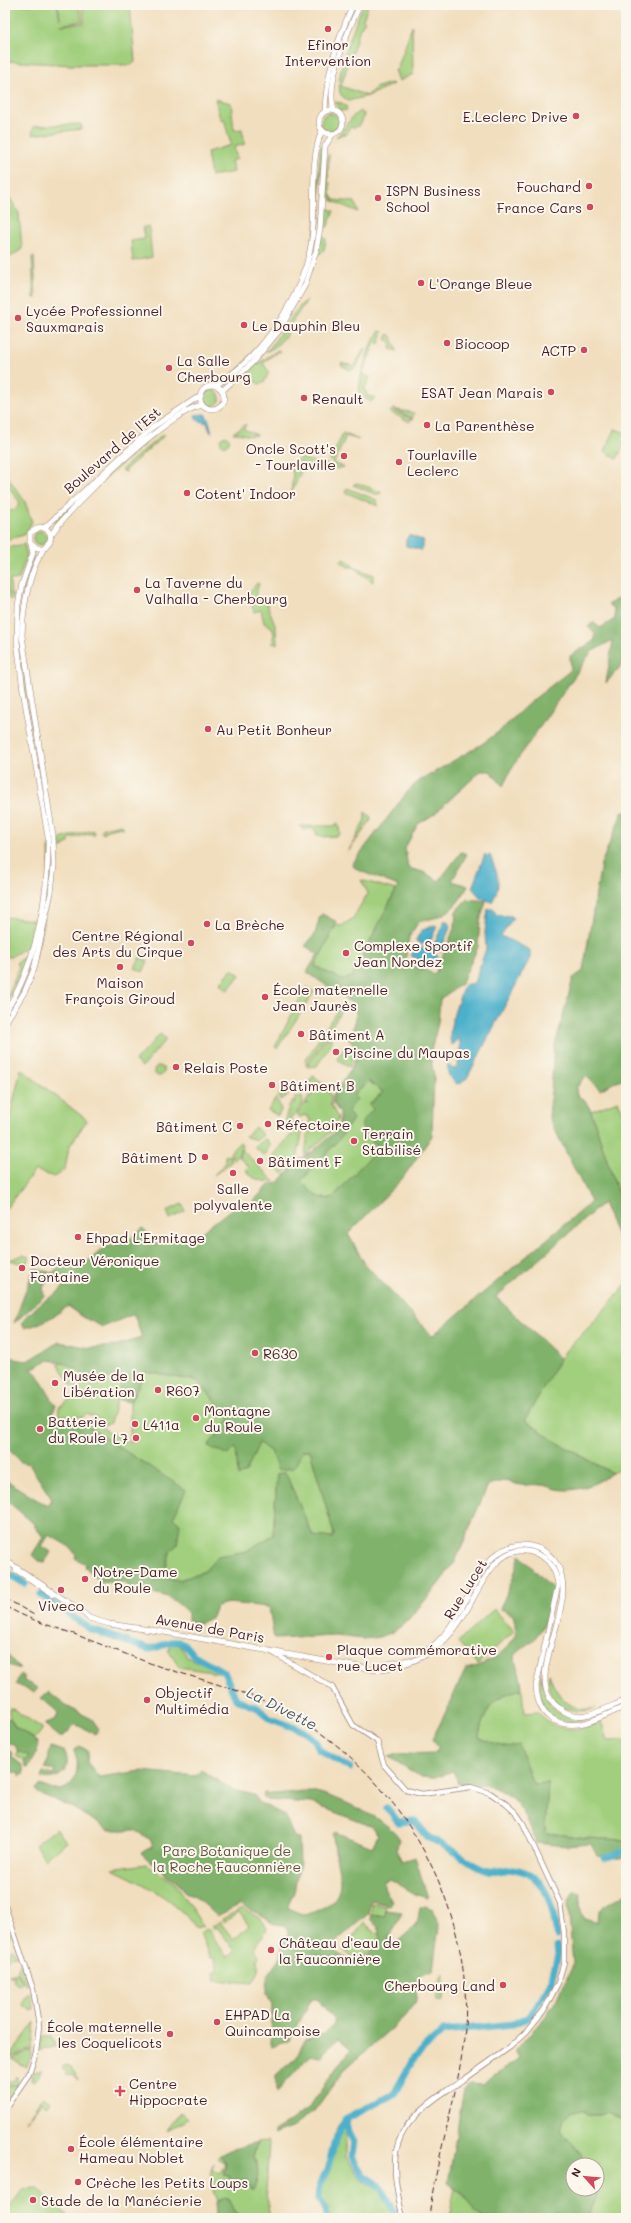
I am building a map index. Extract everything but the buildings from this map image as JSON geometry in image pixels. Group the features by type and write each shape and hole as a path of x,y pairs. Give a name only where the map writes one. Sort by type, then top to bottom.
{"main road":[{"path":"333,134 322,130 319,125 319,118 325,111 328,76 338,42 353,5"},
{"path":"222,391 252,363 280,331 305,285 316,251 320,229 325,146 333,134 339,130 343,124 342,117 334,110 331,101 337,67 360,5"},
{"path":"325,111 334,110"},
{"path":"215,386 222,391 224,398 218,407 211,409 203,405 201,395 207,387 215,386 236,370 270,334 287,308 299,284 305,267 313,230 316,161 319,138 322,130"},
{"name":"Boulevard de l'Est","path":"44,528 153,427 201,395"},
{"name":"Boulevard de l'Est","path":"50,535 77,504 136,450 186,412 196,406 203,405"},
{"path":"5,1012 20,988 30,959 46,887 51,837 48,830 44,804 41,799 18,660 18,611 22,584 33,554 30,542 32,531 37,528 44,528 50,535 49,544 44,548 29,586 24,606 22,636 42,762 51,837 54,865 51,894 34,969 25,991 5,1023"},
{"path":"30,542 35,548 44,548"},
{"name":"Rue Lucet","path":"309,1658 372,1667 394,1664 415,1657 429,1650 444,1634 492,1558 509,1547 529,1546 540,1549 552,1558 560,1569 564,1585 545,1675 547,1692 550,1700 562,1711 580,1716 588,1715 626,1700"},
{"name":"Rue Lucet","path":"270,1651 376,1670 403,1665 423,1657 443,1642 457,1627 496,1562 506,1554 524,1550 535,1553 548,1562 555,1571 558,1585 536,1686 538,1701 543,1711 558,1722 572,1725 586,1722 626,1706"},
{"name":"Avenue de Paris","path":"5,1561 61,1597 86,1616 101,1622 270,1651"},
{"path":"270,1651 332,1687 353,1725 377,1742 384,1765 406,1790 422,1794 472,1787 490,1793 516,1812 523,1823 560,1903 564,1933 564,1962 558,1983 544,2010 527,2031 510,2047 449,2089 416,2114 402,2133 395,2157 396,2190 403,2218"},
{"path":"5,1906 33,1989 39,2026 36,2052 29,2074 5,2109"}],"green space":[{"path":"5,5 57,5 60,19 58,5 79,5 82,21 61,25 84,23 82,5 130,5 135,62 132,65 72,65 5,61"},
{"path":"363,5 368,5 363,20 365,21 360,28 341,86 367,96 375,88 391,83 393,84 368,96 348,101 341,95 339,87 340,76 346,50"},
{"path":"412,26 413,74 399,81 395,70 397,70"},
{"path":"215,99 231,103 234,130 242,129 245,144 234,147 237,159 231,161 234,172 211,176 207,152 231,145 224,119 220,119"},
{"path":"334,102 342,103 346,106 347,110 340,111"},
{"path":"360,111 364,114 361,124 354,128 350,127 346,135 343,134 336,137 353,116"},
{"path":"330,113 336,116 339,122 336,128 330,131 324,128 321,122 324,116"},
{"path":"81,124 82,129 32,135 34,126"},
{"path":"320,146 323,146 318,198"},
{"path":"329,154 328,182 330,183 330,194 334,200 355,202 358,212 326,198 327,158"},
{"path":"5,190 19,213 22,249 5,261"},
{"path":"329,209 334,211 327,228 323,224 323,214"},
{"path":"316,214 319,214 316,237 311,259 304,281 294,302 269,340 236,373 288,310 299,291 313,248"},
{"path":"143,227 149,227 152,257 133,261 131,241 145,239"},
{"path":"322,235 326,239 324,250 320,254 318,251"},
{"path":"32,257 34,257 36,298 34,298"},
{"path":"307,300 286,331 288,334 275,347 266,352 291,317"},
{"path":"380,331 383,332 379,344 375,343 362,373 368,353 371,344"},
{"path":"388,334 392,337 397,351 390,349 391,346 388,339 386,340"},
{"path":"365,348 357,367 350,370 341,365 341,363 354,366"},
{"path":"278,350 281,352 278,351 263,363 269,372 265,381 260,384 246,378 244,374 246,372"},
{"path":"362,374 370,377 364,390 367,392 366,395 375,398 371,402 359,394"},
{"path":"212,390 218,392 220,398 218,404 212,406 206,404 204,398 206,392"},
{"path":"189,405 67,512 56,524 54,523 65,510 150,432"},
{"path":"393,409 414,413 412,420 411,417"},
{"path":"392,410 410,418 410,422 390,412"},
{"path":"246,424 244,429 257,435 251,436 233,433"},
{"path":"615,429 626,433 626,440 617,459 605,451"},
{"path":"343,433 359,440 346,436 334,463 344,467 336,469 329,457 332,457"},
{"path":"163,434 165,435 126,469 126,472 121,470"},
{"path":"223,437 227,437 229,441 227,445 223,445 221,443 221,439"},
{"path":"301,456 301,458 324,465 326,463 332,470 325,471 296,461"},
{"path":"296,467 302,469 291,494 293,473 291,470"},
{"path":"5,473 25,502 32,522 24,535 5,540 5,513 16,509 20,503 5,481"},
{"path":"357,483 381,492 380,494 375,494 353,485"},
{"path":"347,488 377,500 378,506 345,492"},
{"path":"37,531 43,531 47,535 47,541 43,545 37,545 33,541 33,535"},
{"path":"24,544 27,555 19,579 10,580 11,595 14,596 12,600 9,599 5,574 5,548"},
{"path":"34,558 36,559 24,594 26,584"},
{"path":"342,559 350,562 353,567 348,567 340,561"},
{"path":"353,567 374,575 373,582"},
{"path":"257,583 259,584 255,597 266,601 276,627 277,644 272,643 274,634 272,627 264,623 261,610 254,612 251,602 248,602 247,596"},
{"path":"626,593 626,660 606,683 613,640 591,652 513,766 503,786 490,771 481,771 433,815 418,824 405,848 408,868 423,872 439,881 461,852 467,854 452,881 468,886 459,901 448,911 436,918 419,921 409,937 405,963 435,974 455,926 456,911 467,899 486,901 480,921 478,947 461,984 440,999 438,1023 430,1055 434,1076 432,1136 402,1179 348,1234 365,1264 432,1336 591,1202 549,1118 554,1050 573,978 583,971 601,864 622,813 626,811 626,1079 619,1080 600,1090 586,1076 576,1088 577,1096 585,1100 591,1111 626,1218 626,1257 603,1203 496,1297 560,1358 525,1420 553,1440 612,1473 586,1487 572,1490 557,1489 544,1485 521,1485 507,1480 488,1485 455,1562 431,1594 404,1624 393,1632 380,1637 364,1639 335,1636 274,1639 269,1607 228,1603 216,1606 212,1617 200,1623 188,1621 188,1613 166,1596 153,1594 140,1598 124,1582 101,1582 85,1567 86,1564 75,1558 76,1555 70,1547 49,1535 42,1546 51,1552 45,1562 38,1561 32,1555 43,1537 33,1523 5,1499 7,1481 48,1505 51,1498 29,1464 21,1462 5,1446 5,1349 15,1359 27,1361 59,1342 90,1348 114,1346 142,1338 134,1314 103,1327 83,1317 68,1306 42,1322 24,1328 22,1322 30,1313 41,1303 63,1288 67,1280 62,1276 47,1280 43,1288 44,1296 14,1323 34,1268 52,1273 62,1264 80,1268 105,1247 125,1243 143,1228 156,1244 169,1235 190,1241 238,1204 246,1208 269,1185 279,1182 298,1161 312,1152 337,1130 340,1113 333,1103 333,1095 351,1069 357,1055 355,1047 348,1038 356,1020 356,1011 350,1002 307,972 318,954 305,946 315,934 320,916 322,914 337,922 315,966 342,980 352,977 398,886 358,870 353,866 353,863 408,791 419,781 482,744 501,730 529,703 571,670 570,656 595,640 595,633 588,627 593,622 600,628 615,619 614,608 608,605","holes":["369,1081 383,1092 369,1105 373,1109 362,1122 362,1128 378,1148 333,1197 320,1197 312,1192 301,1181 341,1137 353,1119 348,1111 357,1099 353,1095","48,1360 73,1367 93,1383 112,1376 121,1383 119,1400 130,1402 145,1372 198,1381 230,1418 208,1446 228,1455 236,1447 238,1477 246,1472 259,1443 270,1451 278,1470 294,1468 303,1450 310,1450 334,1534 332,1538 313,1536 285,1472 277,1474 273,1535 247,1551 218,1556 205,1571 179,1580 163,1577 171,1550 177,1545 180,1524 173,1518 186,1490 77,1420 58,1418 53,1415 56,1406 37,1374 31,1369"]},
{"path":"20,635 37,753 23,679"},
{"path":"365,812 371,817 371,820 348,852 365,820"},
{"path":"338,823 340,834 338,836 323,837 315,834 318,832 310,828 305,830 299,826 334,826"},
{"path":"121,824 124,827 122,830 121,827 104,831 104,834 101,832 103,828"},
{"path":"93,830 95,833 93,836 93,833 69,839 69,843 65,844 62,849 60,847 60,840 63,838"},
{"path":"49,845 52,869 43,926 31,970 14,1006 30,968 39,938 49,876"},
{"path":"361,880 396,890 353,977 342,980 315,966 336,925 342,926 353,918 368,893"},
{"path":"5,917 33,920 29,946 10,957 5,956"},
{"path":"24,957 26,960 7,1002 6,1001 19,966 16,963"},
{"path":"140,957 148,961 143,972 135,968"},
{"path":"232,969 240,975 228,990 220,984"},
{"path":"306,987 314,992 277,1049 275,1047"},
{"path":"342,1003 345,1005 306,1066 306,1059"},
{"path":"160,1034 166,1039 142,1067 135,1061"},
{"path":"327,1037 333,1040 317,1066 307,1067"},
{"path":"345,1046 354,1052 350,1067 337,1059"},
{"path":"157,1066 161,1066 163,1067 163,1075 157,1076 154,1073 154,1069"},
{"path":"21,1069 87,1120 69,1147 65,1169 54,1177 35,1170 5,1210 5,1137"},
{"path":"313,1076 329,1087 328,1093 331,1095 331,1105 338,1118 334,1129 305,1155 310,1119 305,1115 300,1117 297,1115 305,1103 308,1104 306,1102 309,1097 307,1096 312,1097 314,1084 309,1082"},
{"name":"Terrain Stabilisé","path":"368,1081 383,1092 369,1105 373,1109 366,1134 378,1148 333,1197 319,1197 311,1192 301,1181 334,1145 353,1096"},
{"path":"283,1089 290,1094 281,1100 279,1094"},
{"path":"302,1096 303,1103 294,1117 292,1116 290,1119 293,1121 289,1125 285,1119 290,1104 293,1105 294,1103 291,1102 293,1100 295,1102 295,1097"},
{"path":"277,1097 281,1110 278,1116 268,1110"},
{"path":"618,1101 626,1120 626,1218 591,1111"},
{"path":"302,1123 304,1124 297,1159 283,1174 272,1163 276,1152 291,1135 294,1136"},
{"path":"255,1127 263,1135 257,1140 245,1137"},
{"path":"264,1139 267,1140 270,1145 265,1156 254,1147"},
{"path":"240,1142 242,1144 238,1156 234,1160 230,1152"},
{"path":"241,1149 274,1181 258,1180 251,1176 246,1170 249,1167 239,1157"},
{"path":"230,1155 231,1162 214,1175 225,1163 225,1156"},
{"path":"182,1204 185,1211 170,1219 167,1211"},
{"path":"23,1255 29,1257 29,1261 24,1264 9,1260"},
{"path":"626,1284 626,1465 612,1473 553,1440 525,1420 546,1381 566,1350 593,1323"},
{"path":"63,1362 81,1371 93,1383 112,1376 122,1382 110,1423 103,1425 102,1420 86,1414 83,1417 58,1416 59,1407 78,1394 76,1387 72,1386 58,1364"},
{"path":"145,1372 198,1381 230,1418 236,1447 246,1472 259,1442 270,1451 310,1450 334,1534 332,1538 313,1536 285,1472 277,1475 273,1535 247,1551 218,1556 205,1571 179,1580 163,1577 103,1436 83,1422 86,1419 130,1443 130,1402"},
{"path":"520,1555 553,1589 549,1611 538,1634 524,1648 514,1655 522,1689 503,1696 493,1704 483,1720 479,1737 489,1742 504,1746 519,1745 533,1784 548,1783 545,1830 548,1833 586,1838 626,1840 626,1859 597,1856 591,1844 567,1846 536,1843 529,1824 519,1806 505,1793 496,1788 485,1785 459,1784 453,1771 432,1778 421,1777 389,1757 398,1754 435,1753 439,1748 432,1739 466,1669 489,1661 509,1645 516,1631 516,1625 513,1615 500,1609 513,1578"},
{"path":"494,1609 514,1631 478,1664 458,1642"},
{"path":"169,1645 180,1645 187,1657 220,1670 224,1674 179,1667 168,1650 171,1648"},
{"path":"5,1652 20,1669 5,1664"},
{"path":"549,1673 555,1688 565,1701 572,1706 579,1708 596,1708 586,1711 577,1711 560,1706 550,1693 548,1684"},
{"path":"20,1674 24,1677 24,1681 38,1688 34,1693 16,1684"},
{"path":"541,1674 546,1696 559,1713 578,1718 591,1717 578,1721 567,1722 550,1714 541,1698"},
{"path":"522,1689 524,1713 538,1712 553,1724 568,1729 576,1729 602,1723 607,1741 626,1740 626,1840 586,1838 548,1833 545,1830 548,1783 533,1784 511,1747 491,1744 479,1737 483,1720 493,1704 503,1696"},
{"path":"48,1692 66,1706 92,1719 99,1729 95,1734 75,1724 65,1735 60,1737 44,1724 56,1719 58,1712 41,1698"},
{"path":"9,1709 13,1709 42,1728 35,1739 21,1731 13,1724 9,1715"},
{"path":"5,1718 11,1719 15,1727 38,1742 37,1751 28,1768 25,1766 24,1762 29,1756 18,1751 15,1745 9,1744 5,1746"},
{"name":"Parc Botanique de la Roche Fauconnière","path":"80,1746 88,1751 87,1762 99,1777 141,1771 196,1776 201,1770 233,1790 254,1795 260,1803 284,1815 294,1837 299,1838 300,1863 294,1892 287,1908 304,1915 321,1909 332,1901 338,1893 340,1884 333,1834 335,1832 372,1847 378,1835 373,1827 311,1803 268,1800 263,1797 264,1793 275,1794 307,1791 316,1792 343,1801 373,1816 395,1833 400,1840 396,1850 402,1861 415,1857 428,1898 417,1895 390,1879 384,1881 384,1887 392,1902 390,1905 371,1901 368,1914 340,1938 332,1947 336,1952 360,1966 380,1940 378,1926 370,1919 371,1914 385,1916 386,1910 402,1912 389,1939 393,1946 417,1924 420,1908 425,1906 433,1909 439,1926 433,1970 419,1975 417,2000 404,2017 344,2070 314,2111 294,2126 274,2134 274,2131 307,2110 351,2049 338,2038 320,2057 311,2055 276,2093 276,2075 297,2057 304,2040 324,2034 334,2024 334,2020 317,1998 312,1998 290,2040 273,2047 271,2044 272,2005 267,1993 268,1975 279,1959 282,1949 282,1942 288,1936 288,1931 285,1925 274,1924 241,1904 217,1916 195,1896 185,1892 177,1882 166,1875 159,1865 151,1862 141,1853 153,1847 151,1840 134,1830 109,1830 71,1807 38,1793 36,1789 40,1785 53,1790 62,1790 68,1787 75,1777 77,1770 74,1751"},
{"path":"51,1747 65,1752 67,1764 62,1773 58,1776 47,1779 41,1778 43,1772 53,1775 55,1770 45,1768"},
{"path":"5,1748 13,1753 12,1757 22,1765 24,1771 23,1775 20,1776 18,1772 5,1773 5,1765 9,1763"},
{"path":"19,1750 29,1755 26,1762 16,1756"},
{"path":"56,1829 67,1842 45,1859 35,1845"},
{"path":"146,1864 175,1883 203,1926 196,1928 179,1909 158,1893 112,1869"},
{"path":"575,1891 581,1893 580,1907 583,1917 598,1922 599,1910 626,1893 626,2123 609,2112 600,2115 588,2115 585,2111 572,2111 564,2119 561,2130 584,2157 565,2157 565,2197 596,2197 588,2218 560,2218 556,2216 556,2212 553,2218 484,2218 476,2213 463,2193 448,2183 464,2089 470,2084 482,2085 519,2058 515,2050 545,2017 559,1996 573,1965 568,1902"},
{"path":"372,1904 386,1906 385,1916 371,1914"},
{"path":"243,1908 259,1918 267,1927 255,1948 259,1956 257,1960 259,1971 253,1983 215,1980 213,1972 218,1971 214,1957 210,1958 200,1933 207,1928 227,1957 235,1951 217,1927 214,1929 212,1926 220,1922 233,1939 249,1926 239,1912 224,1923 222,1919"},
{"path":"5,1923 11,1937 7,1941 5,1940"},
{"path":"364,1923 381,1936 360,1963 343,1950"},
{"path":"12,1948 17,1955 11,1956 5,1963 5,1957"},
{"path":"20,1961 27,1984 26,1986 17,1971"},
{"path":"17,1973 23,1983 18,1985 13,1981 15,1975 12,1977 9,1975"},
{"path":"444,1973 443,2000 439,2001 435,1998 442,1990 435,1989"},
{"path":"30,1993 34,2009 32,2011 23,2005 25,1997 27,1998 27,1995"},
{"path":"35,2022 32,2050 27,2050 13,2057 10,2056"},
{"path":"43,2036 52,2036 57,2046 39,2051 41,2038"},
{"path":"28,2051 32,2052 27,2066 22,2065 13,2059"},
{"path":"64,2064 70,2067 79,2080 72,2075 70,2076 66,2074 67,2071 64,2070"},
{"path":"42,2070 34,2081 31,2080 34,2072"},
{"path":"17,2076 18,2084 5,2087 5,2084 7,2085 10,2080 12,2082"},
{"path":"18,2085 7,2099 8,2097 5,2095 5,2088"},
{"path":"43,2097 51,2102 48,2106 42,2102 26,2122"},
{"path":"572,2110 579,2110 588,2115 600,2115 609,2112 626,2123 626,2218 588,2218 595,2197 605,2197 605,2157 584,2157 561,2130 564,2119"},
{"path":"181,2112 188,2119 167,2130 179,2114"},
{"path":"346,2119 346,2157 361,2179 376,2187 387,2198 395,2218 326,2218 320,2193 332,2159 333,2135 339,2124"},
{"path":"269,2141 266,2193 270,2218 242,2218 234,2211 227,2197 218,2201 210,2180 213,2181 211,2174 212,2168 214,2163 212,2170 220,2173 225,2163 217,2158 220,2155 226,2163 223,2175 229,2176 232,2182 247,2181 252,2191 258,2169 256,2161 253,2158 257,2142"},
{"path":"257,2142 253,2158 257,2165 258,2174 256,2184 252,2191 247,2181 242,2180 237,2184 232,2182 229,2176 223,2175 226,2163 220,2155 230,2150"},
{"path":"455,2187 476,2211 484,2218 449,2218"},
{"name":"Stade de la Manécierie","path":"36,2188 60,2207 68,2218 5,2218 5,2214 23,2189"},
{"path":"227,2197 234,2211 242,2218 217,2218 216,2202"}],"water":[{"path":"205,414 212,432 210,432 207,423 197,420 195,415"},
{"path":"409,535 424,541 421,550 406,546 406,540"},
{"path":"485,854 486,857 490,855 498,878 497,889 492,902 481,898 472,888"},
{"path":"488,909 494,909 496,915 512,916 513,918 501,936 530,950 530,958 467,1078 462,1083 457,1084 448,1073 448,1065 453,1069 458,1067 460,1042 459,1039 451,1045 450,1030 464,985 474,983 486,949 485,932"},
{"path":"445,920 451,925 440,952 432,949"},
{"path":"434,925 437,926 428,947 417,942 416,940 421,931"},
{"path":"416,945 438,956 433,966 411,956"}],"waterway":[{"name":"La Divette","path":"5,1571 25,1584"},
{"name":"La Divette","path":"41,1595 92,1630 148,1649 153,1649 172,1642 183,1643 192,1654 224,1672 236,1699 258,1708 269,1718 303,1731 315,1740 319,1750 350,1768"},
{"name":"La Divette","path":"387,1808 398,1822 415,1821 428,1837 457,1853"},
{"path":"604,1858 626,1851"},
{"name":"La Divette","path":"461,1856 474,1865 485,1870 495,1872 513,1869 525,1872 534,1877 547,1894 551,1904 557,1936"},
{"name":"La Divette","path":"326,2218 325,2210 319,2199 320,2187 330,2161 336,2136 346,2119 394,2094 414,2058 443,2031 513,2024 530,2016 550,1984 558,1955 557,1946"},
{"name":"La Divette","path":"346,2119 347,2128 354,2141 352,2157 363,2175 379,2186 398,2218"}],"railway":[{"path":"5,1598 34,1615"},
{"path":"5,1606 30,1618 150,1663 257,1698 303,1721 344,1752 381,1789 412,1831 437,1877 454,1926 464,1977 465,2028 462,2052 432,2194 429,2218"}],"place":[{"name":"Efinor Intervention","path":"328,29"},
{"name":"E.Leclerc Drive","path":"576,116"},
{"name":"Fouchard","path":"589,186"},
{"name":"ISPN Business School","path":"378,198"},
{"name":"France Cars","path":"590,207"},
{"name":"L'Orange Bleue","path":"421,283"},
{"name":"Lycée Professionnel Sauxmarais","path":"18,318"},
{"name":"Le Dauphin Bleu","path":"244,325"},
{"name":"Biocoop","path":"447,343"},
{"name":"ACTP","path":"584,350"},
{"name":"La Salle Cherbourg","path":"169,368"},
{"name":"ESAT Jean Marais","path":"551,392"},
{"name":"Renault","path":"304,398"},
{"name":"La Parenthèse","path":"427,425"},
{"name":"Oncle Scott's - Tourlaville","path":"344,456"},
{"name":"Tourlaville Leclerc","path":"399,462"},
{"name":"Cotent' Indoor","path":"187,493"},
{"name":"La Taverne du Valhalla - Cherbourg","path":"137,590"},
{"name":"Au Petit Bonheur","path":"208,729"},
{"name":"La Brèche","path":"207,924"},
{"name":"Centre Régional des Arts du Cirque","path":"191,943"},
{"name":"Complexe Sportif Jean Nordez","path":"346,953"},
{"name":"Maison François Giroud","path":"120,967"},
{"name":"École maternelle Jean Jaurès","path":"265,997"},
{"name":"Bâtiment A","path":"301,1034"},
{"name":"Piscine du Maupas","path":"336,1052"},
{"name":"Relais Poste","path":"176,1067"},
{"name":"Bâtiment B","path":"272,1085"},
{"name":"Réfectoire","path":"268,1124"},
{"name":"Bâtiment C","path":"240,1126"},
{"name":"Terrain Stabilisé","path":"354,1141"},
{"name":"Bâtiment D","path":"205,1157"},
{"name":"Bâtiment F","path":"260,1161"},
{"name":"Salle polyvalente","path":"233,1173"},
{"name":"Ehpad L'Ermitage","path":"78,1237"},
{"name":"Docteur Véronique Fontaine","path":"22,1268"},
{"name":"R630","path":"255,1353"},
{"name":"Musée de la Libération","path":"55,1383"},
{"name":"R607","path":"158,1390"},
{"name":"Montagne du Roule","path":"196,1418"},
{"name":"L411a","path":"135,1424"},
{"name":"Batterie du Roule","path":"40,1429"},
{"name":"L7","path":"136,1438"},
{"name":"Notre-Dame du Roule","path":"85,1579"},
{"name":"Viveco","path":"61,1590"},
{"name":"Plaque commémorative rue Lucet","path":"329,1657"},
{"name":"Objectif Multimédia","path":"147,1700"},
{"name":"Château d'eau de la Fauconnière","path":"271,1950"},
{"name":"Cherbourg Land","path":"503,1985"},
{"name":"EHPAD La Quincampoise","path":"217,2022"},
{"name":"École maternelle les Coquelicots","path":"170,2034"},
{"name":"Centre Hippocrate","path":"120,2091"},
{"name":"École élémentaire Hameau Noblet","path":"71,2149"},
{"name":"Crèche les Petits Loups","path":"78,2182"},
{"name":"Stade de la Manécierie","path":"33,2200"}]}
